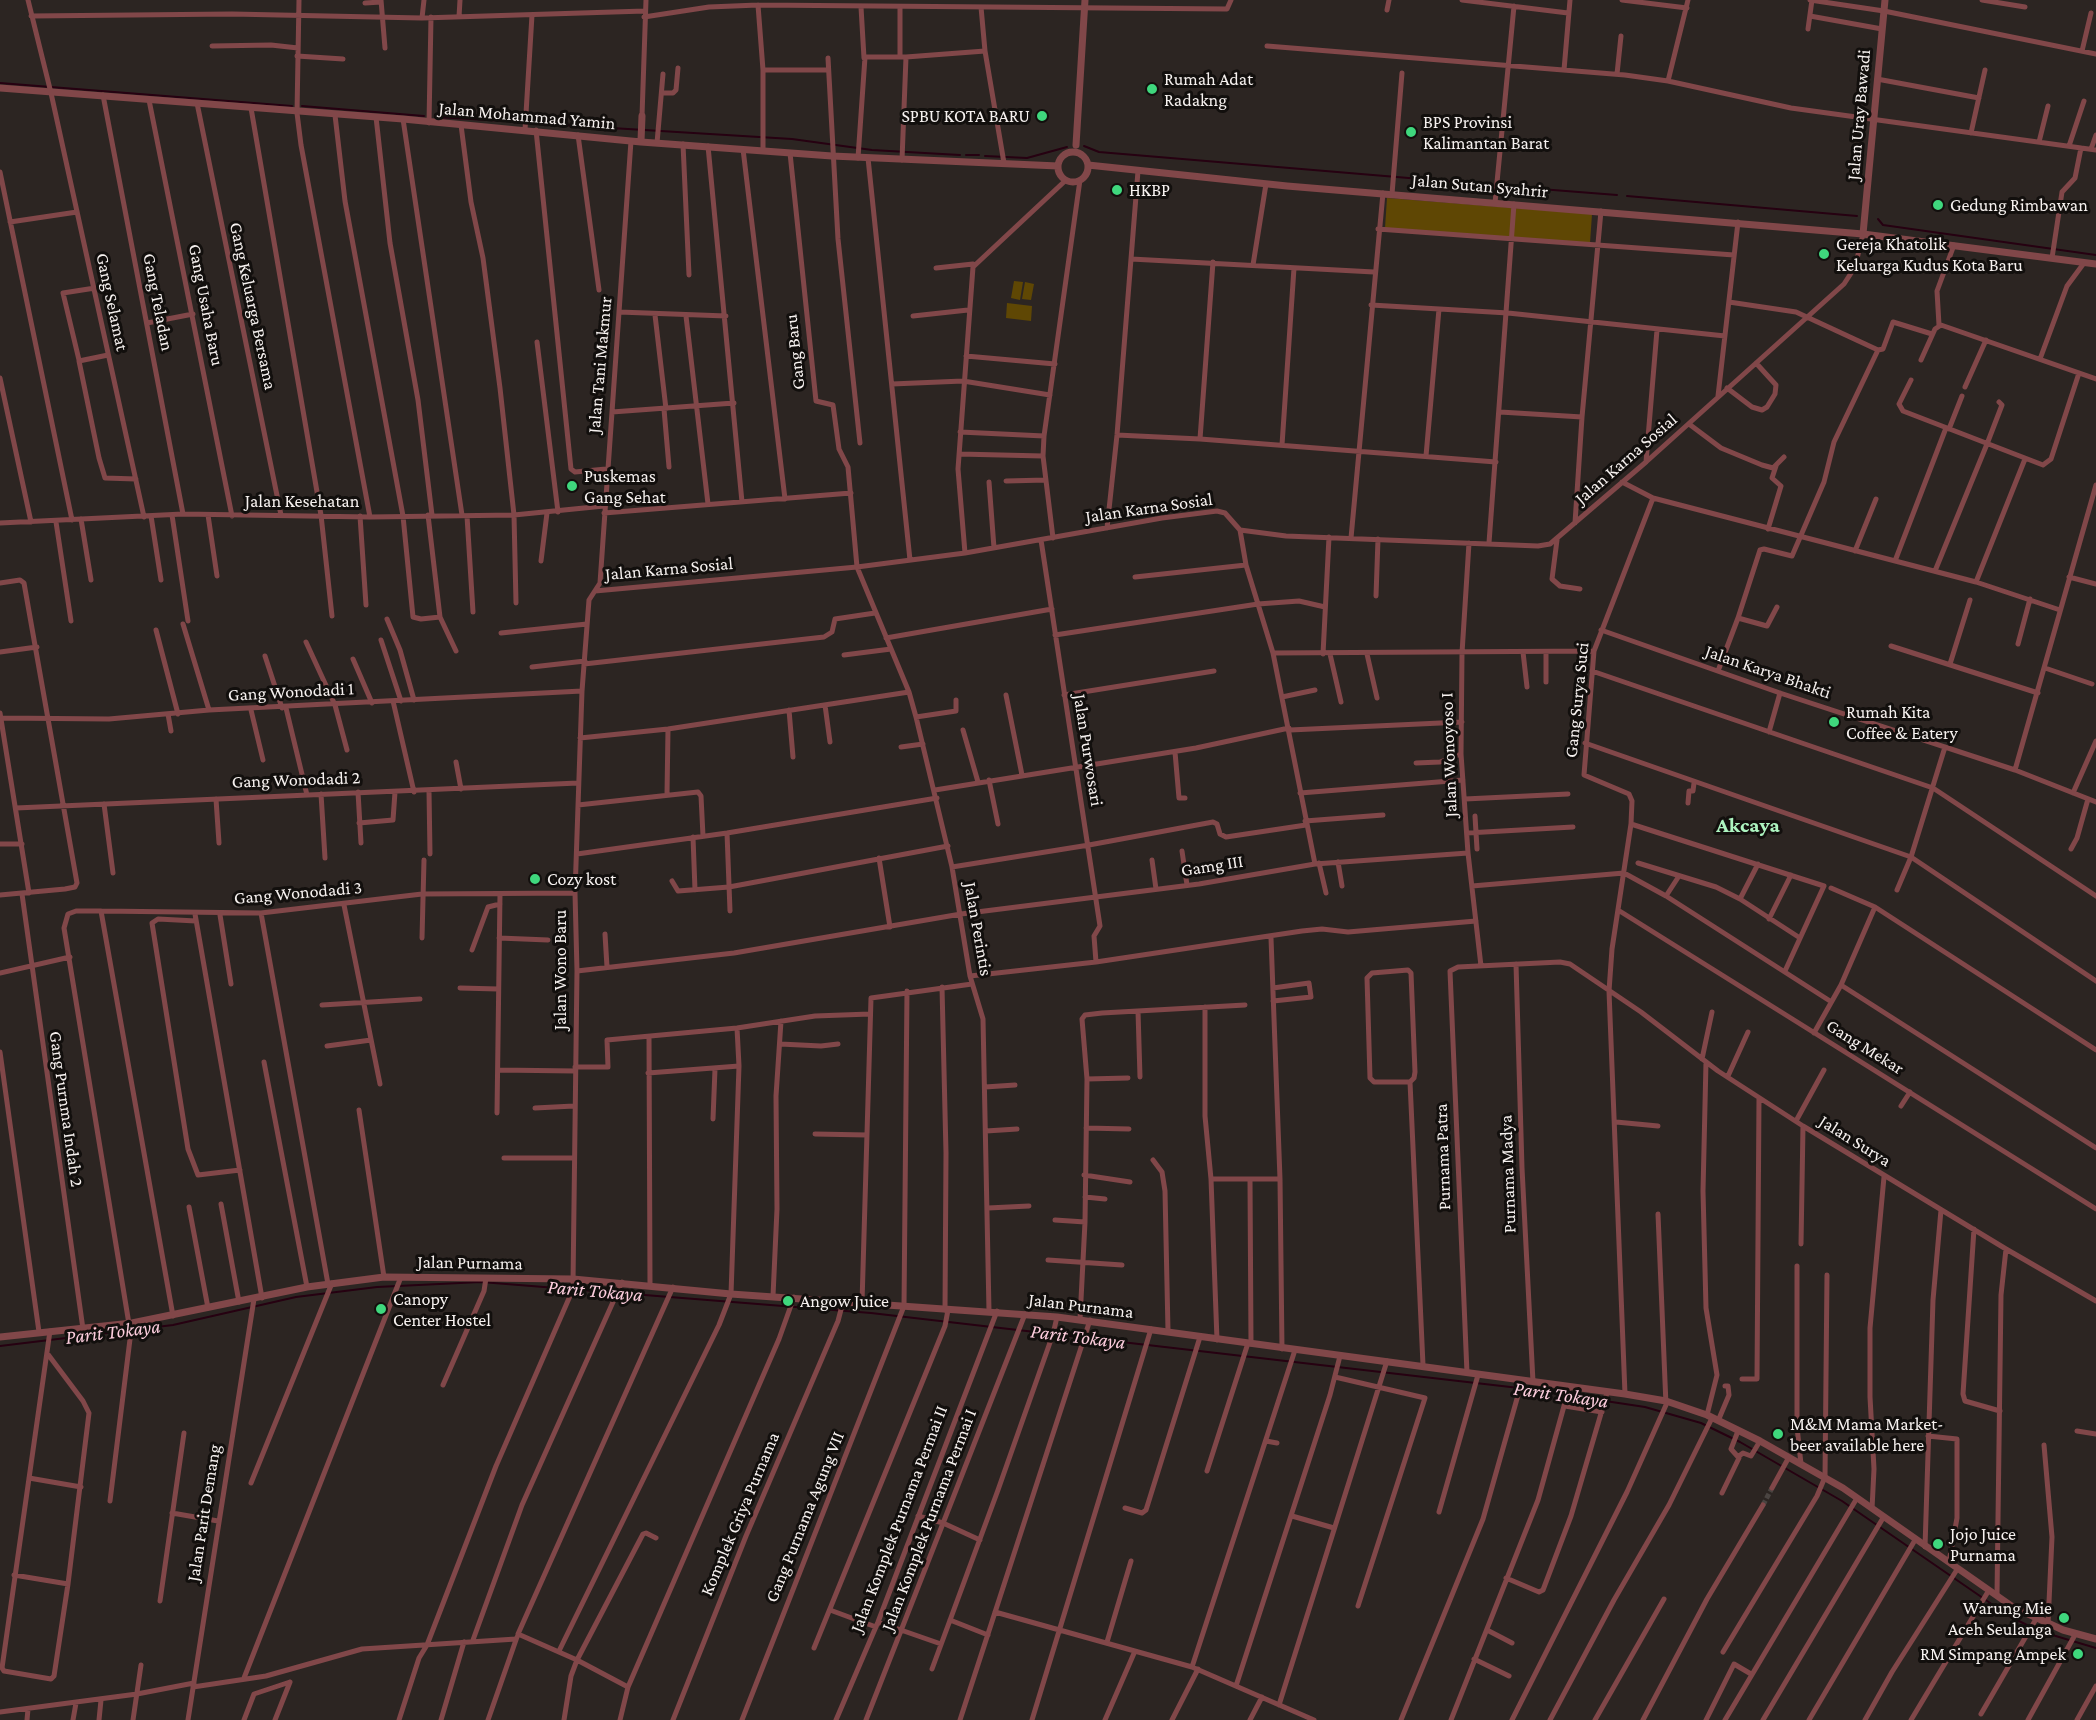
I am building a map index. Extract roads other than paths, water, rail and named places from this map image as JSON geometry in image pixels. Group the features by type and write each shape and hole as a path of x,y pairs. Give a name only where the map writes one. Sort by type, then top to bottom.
{"street":[{"name":"Gang Selamat","path":"28,0 49,83 108,355 161,580"},
{"path":"299,0 297,113 307,185 370,517"},
{"path":"422,18 424,0"},
{"path":"459,17 460,0"},
{"path":"641,142 646,0"},
{"path":"709,0 709,7"},
{"path":"891,8 892,0"},
{"path":"957,7 958,0"},
{"path":"1170,8 1171,0"},
{"path":"31,16 232,14 299,17 381,15 422,18 645,14 754,3 830,3 891,8 1013,3 1227,9 1231,0"},
{"path":"1388,10 1389,0"},
{"path":"1462,0 1569,13"},
{"path":"1533,9 1534,0"},
{"path":"1564,70 1570,0"},
{"path":"1622,0 1687,8"},
{"path":"1668,81 1688,0"},
{"path":"1808,29 1811,0 1884,11 2096,54"},
{"name":"Jalan Uray Bawadi","path":"1863,234 1872,121 1886,0"},
{"path":"1982,0 2025,8"},
{"path":"365,3 381,1 385,48"},
{"path":"754,3 763,70 763,150"},
{"path":"984,4 985,51 1004,163"},
{"path":"1053,538 1043,456 1044,436 1078,183 1090,167 1076,150 1084,4"},
{"path":"1495,203 1514,6"},
{"path":"858,157 864,58 861,7"},
{"path":"900,8 903,57 902,160"},
{"path":"2082,51 2091,12"},
{"path":"525,130 532,15"},
{"path":"1810,16 1882,29"},
{"path":"429,123 431,17"},
{"path":"1617,74 1621,36"},
{"path":"212,46 271,45 298,48"},
{"path":"1267,46 1617,74 1668,81 1791,108 1872,121 2094,150 2096,135"},
{"path":"864,58 985,51"},
{"path":"297,56 343,59"},
{"path":"828,58 832,156 860,443"},
{"path":"662,93 673,93 676,90 678,68"},
{"path":"763,70 828,70"},
{"path":"1971,133 1985,70"},
{"path":"1392,194 1402,73"},
{"path":"657,142 663,74"},
{"path":"1877,79 1979,98"},
{"name":"Jalan Mohammad Yamin","path":"0,88 297,113 403,119 429,123 536,130 641,142 790,153 902,160 1056,164"},
{"name":"Gang Teladan","path":"103,95 183,514"},
{"name":"Gang Usaha Baru","path":"149,100 232,516"},
{"path":"2069,146 2084,101"},
{"name":"Gang Keluarga Bersama","path":"197,103 281,514"},
{"path":"2039,142 2049,106"},
{"path":"251,108 321,515 332,616"},
{"path":"335,115 347,212 403,516 413,617 440,617"},
{"path":"376,117 390,243 418,400 440,617 456,651"},
{"path":"403,119 464,515 473,612"},
{"path":"461,125 471,202 483,258 514,515 516,603"},
{"path":"536,130 571,469 575,472 606,469"},
{"path":"578,135 599,290"},
{"name":"Jalan Tani Makmur","path":"595,591 600,583 606,469 620,312 631,141"},
{"path":"683,144 689,275"},
{"path":"708,146 742,502"},
{"path":"2052,258 2062,192 2075,178 2081,148"},
{"path":"743,149 785,498"},
{"path":"1064,181 1056,164 1064,154 1076,150"},
{"name":"Gang Baru","path":"790,153 816,401 833,405 839,449 848,468 857,567"},
{"path":"868,158 910,560"},
{"name":"Jalan Sutan Syahrir","path":"1090,167 1863,234 2096,264"},
{"path":"1107,528 1117,435 1138,171"},
{"path":"0,172 72,520"},
{"path":"1064,181 1078,183"},
{"path":"936,268 973,264 1064,181"},
{"path":"1253,265 1266,184"},
{"path":"1352,538 1371,305 1383,193"},
{"path":"1489,543 1508,313 1514,204"},
{"path":"1575,523 1581,417 1601,211"},
{"path":"9,222 77,212"},
{"path":"1718,396 1737,222"},
{"path":"1378,229 1734,255"},
{"name":"Jalan Karna Sosial","path":"1557,540 1689,424 1851,276 1863,234"},
{"path":"1921,360 1932,334 1939,325 1937,291 1954,245"},
{"path":"1131,258 1374,272"},
{"path":"1200,439 1213,262"},
{"path":"2040,359 2067,286 2084,263"},
{"path":"965,553 959,454 973,264"},
{"path":"1282,445 1293,268"},
{"path":"95,288 63,293 103,476 108,479 136,479"},
{"path":"1729,302 1783,308 1808,317 1878,350"},
{"path":"1371,305 1508,313 1725,336"},
{"path":"1426,456 1439,309"},
{"path":"913,316 968,310"},
{"path":"620,312 726,316"},
{"path":"147,323 193,314"},
{"path":"655,315 669,467"},
{"path":"686,316 708,504"},
{"path":"1718,671 1760,550 1764,549 1790,557 1824,482 1834,442 1878,350 1883,348 1894,321 1932,334"},
{"path":"1939,325 2096,379"},
{"path":"1646,462 1657,330"},
{"path":"1965,387 1986,340"},
{"path":"537,342 558,512"},
{"path":"79,360 108,355"},
{"path":"966,356 1055,364"},
{"path":"1727,388 1752,407 1762,410 1767,407 1775,394 1776,385 1756,363"},
{"path":"1911,380 1899,404 1900,409 2043,465 2051,459 2079,373"},
{"path":"0,378 31,522"},
{"path":"892,384 963,381 1050,395"},
{"path":"1895,561 1947,428 1962,396"},
{"path":"1935,571 2002,405 1999,402"},
{"path":"612,411 734,403"},
{"path":"1500,412 1581,417"},
{"path":"1689,424 1730,453 1770,468 1784,457"},
{"path":"960,432 1044,436"},
{"path":"1117,435 1200,439 1496,462"},
{"path":"959,454 1043,456"},
{"path":"1976,582 2025,459"},
{"path":"1768,529 1781,486 1772,478 1776,465"},
{"path":"1006,481 1046,480"},
{"path":"989,482 994,548"},
{"path":"1622,482 1653,498 1976,582 2060,610"},
{"path":"2015,770 2096,485"},
{"name":"Jalan Kesehatan","path":"0,523 56,522 172,514 370,517 514,515 742,502 851,493"},
{"name":"Gang Surya Suci","path":"1625,1394 1610,991 1612,949 1631,824 1630,795 1584,775 1585,743 1594,651 1653,498"},
{"path":"1855,551 1876,498"},
{"name":"Jalan Karna Sosial","path":"595,591 857,567 965,553 1220,511 1230,516 1240,530"},
{"path":"541,561 547,513"},
{"path":"172,514 186,622 209,710"},
{"path":"208,515 217,576"},
{"path":"360,516 366,605"},
{"path":"81,519 92,580"},
{"path":"56,522 71,621"},
{"path":"1326,893 1306,823 1290,729 1273,653 1246,565 1240,530 1329,537 1538,546 1557,540 1552,579 1560,585 1580,589"},
{"path":"1329,537 1325,607 1326,654 1341,702"},
{"path":"1376,596 1378,539"},
{"name":"Jalan Purwosari","path":"1041,540 1100,928 1094,936 1096,962"},
{"name":"Jalan Wonoyoso I","path":"1469,543 1462,653 1461,754 1468,853 1480,966"},
{"path":"1135,577 1246,565"},
{"name":"Jalan Perintis","path":"857,567 909,692 916,717 948,846 970,976 982,1019 993,1314"},
{"path":"2069,577 2096,584"},
{"path":"0,583 20,580 24,583 50,719 62,807 77,880 75,887 0,895"},
{"name":"Jalan Wono Baru","path":"399,1720 419,1658 427,1645 496,1466 570,1296 573,1281 577,970 575,893 578,783 589,600 595,591"},
{"path":"2018,644 2030,599"},
{"path":"1950,664 1970,600"},
{"path":"1055,635 1258,604 1299,601 1325,607"},
{"path":"1738,618 1767,626 1777,607"},
{"path":"886,638 1052,609"},
{"path":"532,667 824,637 832,632 835,619 875,613"},
{"path":"387,619 400,650 414,700"},
{"path":"501,633 587,624"},
{"path":"156,630 178,714"},
{"name":"Jalan Karya Bhakti","path":"1601,630 1780,693 2015,770 2096,802"},
{"path":"381,640 401,701"},
{"path":"306,642 335,705 347,750"},
{"path":"0,652 36,646"},
{"path":"1891,646 2038,693"},
{"path":"844,655 891,649"},
{"path":"1273,653 1594,651"},
{"path":"1523,652 1527,687"},
{"path":"1546,652 1546,682"},
{"path":"1367,654 1377,698"},
{"path":"264,656 284,708 307,795"},
{"path":"353,659 372,703"},
{"path":"2044,668 2092,684"},
{"path":"1064,695 1214,671"},
{"path":"1592,671 1933,788 2096,896"},
{"path":"1282,697 1316,690"},
{"name":"Gang Wonodadi 1","path":"1,715 50,719 178,714 209,710 251,710 582,691"},
{"path":"580,738 668,729 909,692"},
{"path":"1769,732 1780,693"},
{"path":"1006,695 1022,775"},
{"path":"916,717 957,710 956,700"},
{"path":"393,701 414,792"},
{"path":"825,705 830,742"},
{"path":"251,710 263,760"},
{"path":"789,710 793,758"},
{"path":"168,714 171,731"},
{"name":"Gang Purnma Indah 2","path":"1,715 22,844 31,966 82,1329"},
{"path":"935,790 1175,752 1290,729 1462,722"},
{"path":"667,794 668,729"},
{"path":"963,730 978,782"},
{"path":"2073,793 2096,741"},
{"path":"1585,743 1694,783 1911,856 2096,981"},
{"path":"901,747 923,744"},
{"path":"1897,890 1911,856 1945,747"},
{"path":"1175,752 1179,798 1185,798"},
{"path":"1416,763 1440,762 1461,754"},
{"path":"456,762 461,789"},
{"path":"989,780 998,824"},
{"path":"1300,793 1463,780"},
{"name":"Gang Wonodadi 2","path":"16,808 578,783"},
{"path":"1688,803 1689,791 1693,791 1694,783"},
{"path":"429,791 430,854"},
{"path":"358,792 361,843"},
{"path":"360,824 393,820 395,792"},
{"path":"578,805 667,794 700,793 703,836"},
{"path":"321,794 326,858"},
{"path":"1465,799 1569,794"},
{"path":"577,854 727,833 937,798"},
{"path":"216,799 219,843"},
{"path":"2071,849 2077,838 2088,799"},
{"path":"104,804 113,873"},
{"path":"952,867 1213,822 1217,824 1220,834 1229,837 1306,823 1383,814"},
{"path":"1475,816 1477,849"},
{"path":"1631,824 1824,886 1785,971"},
{"path":"1467,833 1573,827"},
{"path":"727,833 730,911"},
{"path":"693,837 695,890"},
{"path":"0,844 22,844"},
{"path":"672,881 678,891 729,887 948,846"},
{"path":"1182,851 1187,885"},
{"name":"Gamg III","path":"577,970 734,953 961,914 1187,885 1317,863 1468,853"},
{"path":"879,858 890,927"},
{"path":"422,938 424,860"},
{"path":"1152,860 1156,889"},
{"path":"1338,862 1342,886"},
{"path":"1638,863 1712,885 1740,899 1800,938"},
{"path":"1740,899 1758,864"},
{"path":"1472,886 1624,873 1666,896 1830,1001"},
{"path":"1769,919 1791,875"},
{"path":"1666,896 1679,876"},
{"path":"1831,888 1875,907 2096,1050"},
{"name":"Gang Wonodadi 3","path":"70,957 64,928 66,916 76,911 220,915 344,905 422,894 575,893"},
{"path":"497,1113 500,894"},
{"path":"472,950 488,908 500,904"},
{"path":"344,905 380,1084"},
{"path":"1814,1033 1841,985 1875,907"},
{"name":"Gang Mekar","path":"1618,910 2096,1209"},
{"path":"101,911 173,1316"},
{"path":"251,1483 328,1296 330,1285 261,913"},
{"name":"Jalan Parit Demang","path":"188,1720 218,1521 256,1300 240,1170 195,914"},
{"path":"220,915 231,984"},
{"path":"196,921 158,919 152,923 188,1149 198,1175 240,1170"},
{"path":"970,976 1096,962 1323,929 1348,932 1476,921"},
{"path":"605,934 607,967"},
{"path":"499,938 548,940"},
{"path":"1271,938 1280,1179 1282,1348"},
{"path":"0,973 70,957 131,1327 110,1501"},
{"name":"Purnama Madya","path":"1516,964 1522,1167 1533,1382"},
{"name":"Jalan Surya","path":"1480,966 1570,964 1759,1098 1884,1177 2006,1250 2096,1300"},
{"name":"Purnama Patra","path":"1467,1373 1450,971 1480,966"},
{"path":"1410,1082 1374,1082 1370,1078 1367,978 1372,973 1408,970 1411,973 1415,1072 1410,1082 1423,1365"},
{"path":"1273,987 1310,983 1311,997 1273,1001"},
{"path":"862,1303 871,1001 873,996 972,984"},
{"path":"1841,985 2096,1148"},
{"path":"814,1648 945,1326 947,1312 946,1153 942,987"},
{"path":"460,988 498,989"},
{"path":"903,1309 907,992"},
{"path":"322,1005 420,999"},
{"path":"1080,1319 1085,1222 1087,1079 1081,1030 1083,1017 1138,1011 1245,1005"},
{"path":"1205,1007 1204,1116 1211,1179 1217,1340"},
{"path":"1138,1011 1140,1077"},
{"path":"1712,1012 1704,1061 1703,1191 1706,1308 1717,1375 1712,1418"},
{"path":"498,1070 608,1067 607,1040 737,1028 815,1016 870,1014"},
{"path":"773,1296 777,1209 776,1096 781,1021"},
{"path":"559,1651 730,1296 739,1066 737,1028"},
{"path":"1728,1077 1748,1032"},
{"path":"649,1037 650,1285"},
{"path":"327,1046 371,1040"},
{"path":"780,1044 821,1046 838,1044"},
{"path":"0,1052 39,1332"},
{"path":"264,1062 307,1287"},
{"path":"648,1073 739,1066"},
{"path":"713,1119 715,1069"},
{"path":"1796,1121 1824,1070"},
{"path":"1087,1079 1128,1078"},
{"path":"985,1087 1015,1085"},
{"path":"1901,1106 1910,1092"},
{"path":"1742,1379 1757,1379 1759,1098"},
{"path":"535,1108 574,1106"},
{"path":"360,1110 384,1277"},
{"path":"1616,1122 1658,1126"},
{"path":"1801,1244 1803,1126"},
{"path":"1086,1128 1129,1130"},
{"path":"986,1131 1017,1129"},
{"path":"815,1134 867,1135"},
{"path":"504,1158 573,1158"},
{"path":"1153,1160 1162,1172 1165,1191 1168,1331"},
{"path":"1084,1175 1130,1182"},
{"path":"1872,1509 1874,1469 1870,1397 1870,1328 1884,1177"},
{"path":"1211,1179 1280,1179"},
{"path":"1207,1471 1249,1345 1250,1180"},
{"path":"1085,1197 1105,1199"},
{"path":"221,1204 239,1302"},
{"path":"988,1208 1029,1206"},
{"path":"189,1207 208,1308"},
{"path":"1925,1547 1934,1288 1941,1210"},
{"path":"1512,1720 1661,1420 1666,1403 1658,1214"},
{"path":"1055,1220 1085,1222"},
{"path":"1974,1229 1963,1394 1965,1401 2000,1411"},
{"path":"1997,1596 2001,1295 2006,1250"},
{"path":"1048,1260 1122,1265"},
{"path":"1797,1266 1797,1427 1801,1464"},
{"path":"1723,1652 1825,1479 1827,1275"},
{"name":"Jalan Purnama","path":"0,1337 39,1332 49,1334 82,1329 131,1327 307,1287 384,1277 622,1281 671,1290 730,1296 773,1296 842,1304 862,1303 903,1309 1056,1320 1080,1319 1089,1323 1150,1331 1168,1331 1199,1339 1282,1348 1294,1353 1386,1364 1423,1365 1467,1373 1477,1378 1521,1384 1533,1382 1568,1391 1606,1396 1625,1394 1666,1403 1712,1418 1738,1431 1801,1464 1872,1509 1914,1542 1948,1562 1956,1572 2035,1621 2048,1624 2074,1636 2096,1639"},
{"path":"244,1678 274,1607 400,1279"},
{"path":"443,1385 484,1291 486,1279"},
{"path":"473,1640 522,1505 622,1281"},
{"path":"488,1720 521,1625 668,1302 671,1290"},
{"path":"620,1720 628,1687 794,1299"},
{"name":"Komplek Griya Purnama","path":"673,1720 746,1536 838,1321 842,1304"},
{"name":"Gang Purnama Agung VII","path":"742,1720 903,1309"},
{"name":"Jalan Komplek Purnama Permai II","path":"836,1720 877,1624 990,1329 993,1314"},
{"name":"Jalan Komplek Purnama Permai I","path":"866,1720 1024,1317"},
{"path":"932,1669 980,1540 1056,1320"},
{"path":"960,1720 1089,1323"},
{"path":"1032,1720 1150,1331"},
{"path":"47,1353 84,1401 89,1413 68,1584 54,1676 51,1679 3,1670 14,1575 49,1334"},
{"path":"1125,1508 1142,1513 1146,1510 1199,1339"},
{"path":"1172,1720 1195,1668 1294,1353"},
{"path":"1236,1686 1292,1516 1336,1374 1339,1357"},
{"path":"1279,1705 1386,1364"},
{"path":"1336,1374 1423,1396 1425,1399 1358,1606"},
{"path":"1439,1512 1477,1378"},
{"path":"1401,1720 1483,1519 1520,1395 1521,1384"},
{"path":"1550,1720 1614,1599 1669,1505 1712,1418 1729,1395 1728,1386 1725,1386"},
{"path":"1451,1720 1538,1500 1568,1391"},
{"path":"1506,1578 1539,1592 1543,1590 1571,1516 1606,1396"},
{"path":"1565,1404 1603,1410"},
{"path":"1738,1431 1731,1449 1739,1456"},
{"path":"2077,1431 2096,1434"},
{"path":"160,1601 184,1433"},
{"path":"1928,1436 1956,1439 1957,1518 1948,1562"},
{"path":"1266,1441 1277,1443"},
{"path":"1722,1493 1739,1456 1742,1453 1750,1457 1759,1443"},
{"path":"2044,1445 2052,1537 2048,1624"},
{"path":"1772,1488 1788,1459"},
{"path":"29,1478 81,1486"},
{"path":"1725,1720 1856,1500"},
{"path":"1643,1720 1707,1599 1763,1505"},
{"path":"172,1514 218,1521"},
{"path":"918,1516 943,1523 980,1540"},
{"path":"1292,1516 1334,1528"},
{"path":"1763,1720 1882,1519"},
{"path":"564,1720 571,1676 577,1660 643,1534 657,1539"},
{"path":"1809,1720 1914,1542"},
{"path":"1107,1642 1131,1561"},
{"path":"1865,1720 1892,1672 1956,1572"},
{"path":"14,1575 68,1584"},
{"path":"1911,1720 1988,1592"},
{"path":"1595,1720 1664,1599"},
{"path":"830,1610 902,1629 941,1644"},
{"path":"995,1612 1195,1668 1262,1697 1300,1717 1314,1720"},
{"path":"950,1620 988,1635"},
{"path":"1980,1714 2035,1621"},
{"path":"1487,1630 1512,1643"},
{"path":"0,1712 101,1700 293,1670 362,1649 517,1636 559,1651 628,1687"},
{"path":"2028,1720 2074,1636"},
{"path":"441,1720 464,1642"},
{"path":"1105,1720 1135,1651"},
{"path":"1474,1659 1509,1676"},
{"path":"1706,1720 1734,1664 1751,1674"},
{"path":"133,1720 141,1665"},
{"path":"244,1720 254,1694 290,1682 275,1720"},
{"path":"2077,1720 2096,1686"},
{"path":"1250,1720 1262,1697"},
{"path":"99,1720 101,1700"},
{"path":"73,1720 76,1703"},
{"path":"27,1720 28,1709"}],"waterway":[{"path":"0,83 292,106"},
{"path":"302,106 424,116"},
{"path":"435,117 506,121"},
{"path":"513,122 792,139 872,150 960,155"},
{"path":"1084,146 1099,152 1492,185"},
{"path":"985,156 1027,158 1067,147"},
{"path":"966,155 979,155"},
{"path":"1502,186 1617,195"},
{"path":"1627,196 1857,216"},
{"path":"1878,219 1883,225 2096,255"},
{"name":"Parit Tokaya","path":"0,1346 173,1325 296,1297 377,1287 481,1282 871,1313 1519,1388 1645,1407 1701,1423 1740,1442 1842,1501 2009,1616 2039,1631 2096,1648"}],"tunnel":[{"path":"1763,1505 1772,1488"}],"place":[{"name":"Rumah Adat Radakng","path":"1152,89"},
{"name":"SPBU KOTA BARU","path":"1042,116"},
{"name":"BPS Provinsi Kalimantan Barat","path":"1411,132"},
{"name":"HKBP","path":"1117,190"},
{"name":"Gedung Rimbawan","path":"1938,205"},
{"name":"Gereja Khatolik Keluarga Kudus Kota Baru","path":"1824,254"},
{"name":"Puskemas Gang Sehat","path":"572,486"},
{"name":"Rumah Kita Coffee & Eatery","path":"1834,722"},
{"name":"Cozy kost","path":"535,879"},
{"name":"Angow Juice","path":"788,1301"},
{"name":"Canopy Center Hostel","path":"381,1309"},
{"name":"M&M Mama Market- beer available here","path":"1778,1434"},
{"name":"Jojo Juice Purnama","path":"1938,1544"},
{"name":"Warung Mie Aceh Seulanga","path":"2064,1618"},
{"name":"RM Simpang Ampek","path":"2078,1654"}],"district":[{"name":"Akcaya","path":"1748,826"}]}
